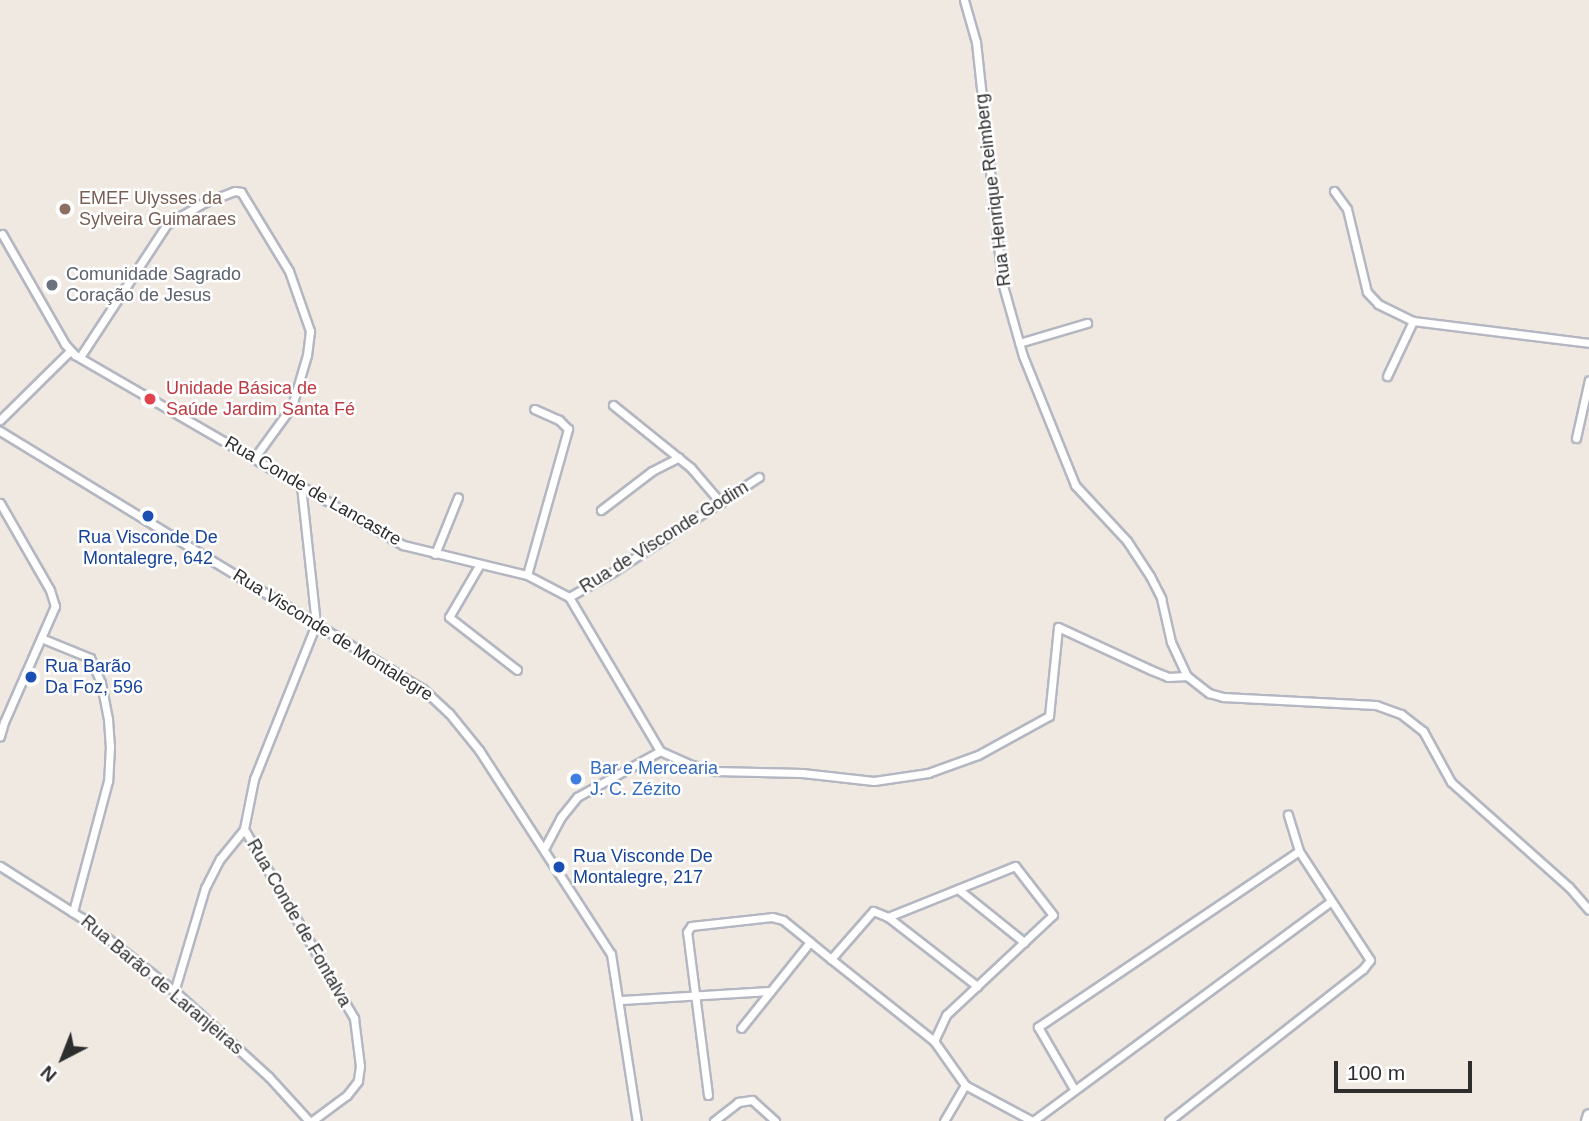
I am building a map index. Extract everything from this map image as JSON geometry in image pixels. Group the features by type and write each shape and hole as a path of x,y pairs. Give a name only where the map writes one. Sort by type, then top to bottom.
{"main road":[{"path":"1587,1121 1589,1115"}],"street":[{"name":"Rua Henrique Reimberg","path":"964,0 976,43 1002,282 1018,343 1075,485 1127,541 1150,576 1161,598 1171,642 1187,676"},
{"path":"80,358 167,224 201,204 235,191 241,192 289,271 310,331 305,365 292,406 256,457"},
{"path":"1334,191 1343,200 1350,216 1369,296 1392,312 1413,321 1589,342"},
{"name":"Rua Conde de Lancastre","path":"2,233 70,351 80,358 256,457 301,487 403,545 527,575 569,597"},
{"path":"1387,376 1413,321"},
{"path":"1018,343 1087,323"},
{"path":"0,420 70,351"},
{"path":"1576,438 1589,380"},
{"path":"613,405 679,457 721,503"},
{"path":"527,575 568,429 559,420 534,409"},
{"name":"Rua Visconde de Montalegre","path":"0,431 439,701 479,750 611,954 621,1000 637,1121"},
{"path":"601,510 652,471 679,457"},
{"name":"Rua de Visconde Godim","path":"569,597 759,477"},
{"path":"174,992 205,888 220,859 244,829 254,779 316,624 301,487"},
{"path":"435,554 458,497"},
{"path":"0,503 55,606 0,736"},
{"path":"480,564 449,617 517,670"},
{"path":"569,597 660,751 715,771 802,773 855,780 898,779 955,765 1049,716 1058,627 1168,677 1187,676 1209,693 1223,697 1376,705 1401,714 1426,735 1439,765 1451,782 1569,887 1589,910"},
{"path":"41,638 86,655 95,666 101,683 108,719 110,763 100,817 73,912"},
{"path":"544,849 561,817 578,797 660,751"},
{"path":"1169,1121 1363,969 1370,960 1299,851 1288,815"},
{"name":"Rua Conde de Fontalva","path":"244,829 354,1018 360,1066 358,1082 351,1091 311,1121"},
{"path":"1074,1089 1038,1027 1299,851"},
{"name":"Rua Barão de Laranjeiras","path":"0,866 73,912 174,992 240,1049 311,1121"},
{"path":"888,917 1015,866 1053,915 946,1015 934,1041"},
{"path":"958,889 1024,942"},
{"path":"708,1095 687,932 691,926 772,917 783,920 934,1041 965,1085 1033,1121 1331,901"},
{"path":"831,959 873,911 888,917 977,986"},
{"path":"741,1028 810,942"},
{"path":"621,1000 771,992"},
{"path":"944,1121 965,1085"},
{"path":"714,1121 737,1102 752,1100 775,1121"}],"place":[{"name":"EMEF Ulysses da Sylveira Guimaraes","path":"65,209"},
{"name":"Comunidade Sagrado Coração de Jesus","path":"52,285"},
{"name":"Unidade Básica de Saúde Jardim Santa Fé","path":"150,399"},
{"name":"Rua Visconde De Montalegre, 642","path":"148,516"},
{"name":"Rua Barão Da Foz, 596","path":"31,677"},
{"name":"Bar e Mercearia J. C. Zézito","path":"576,779"},
{"name":"Rua Visconde De Montalegre, 217","path":"559,867"}]}
